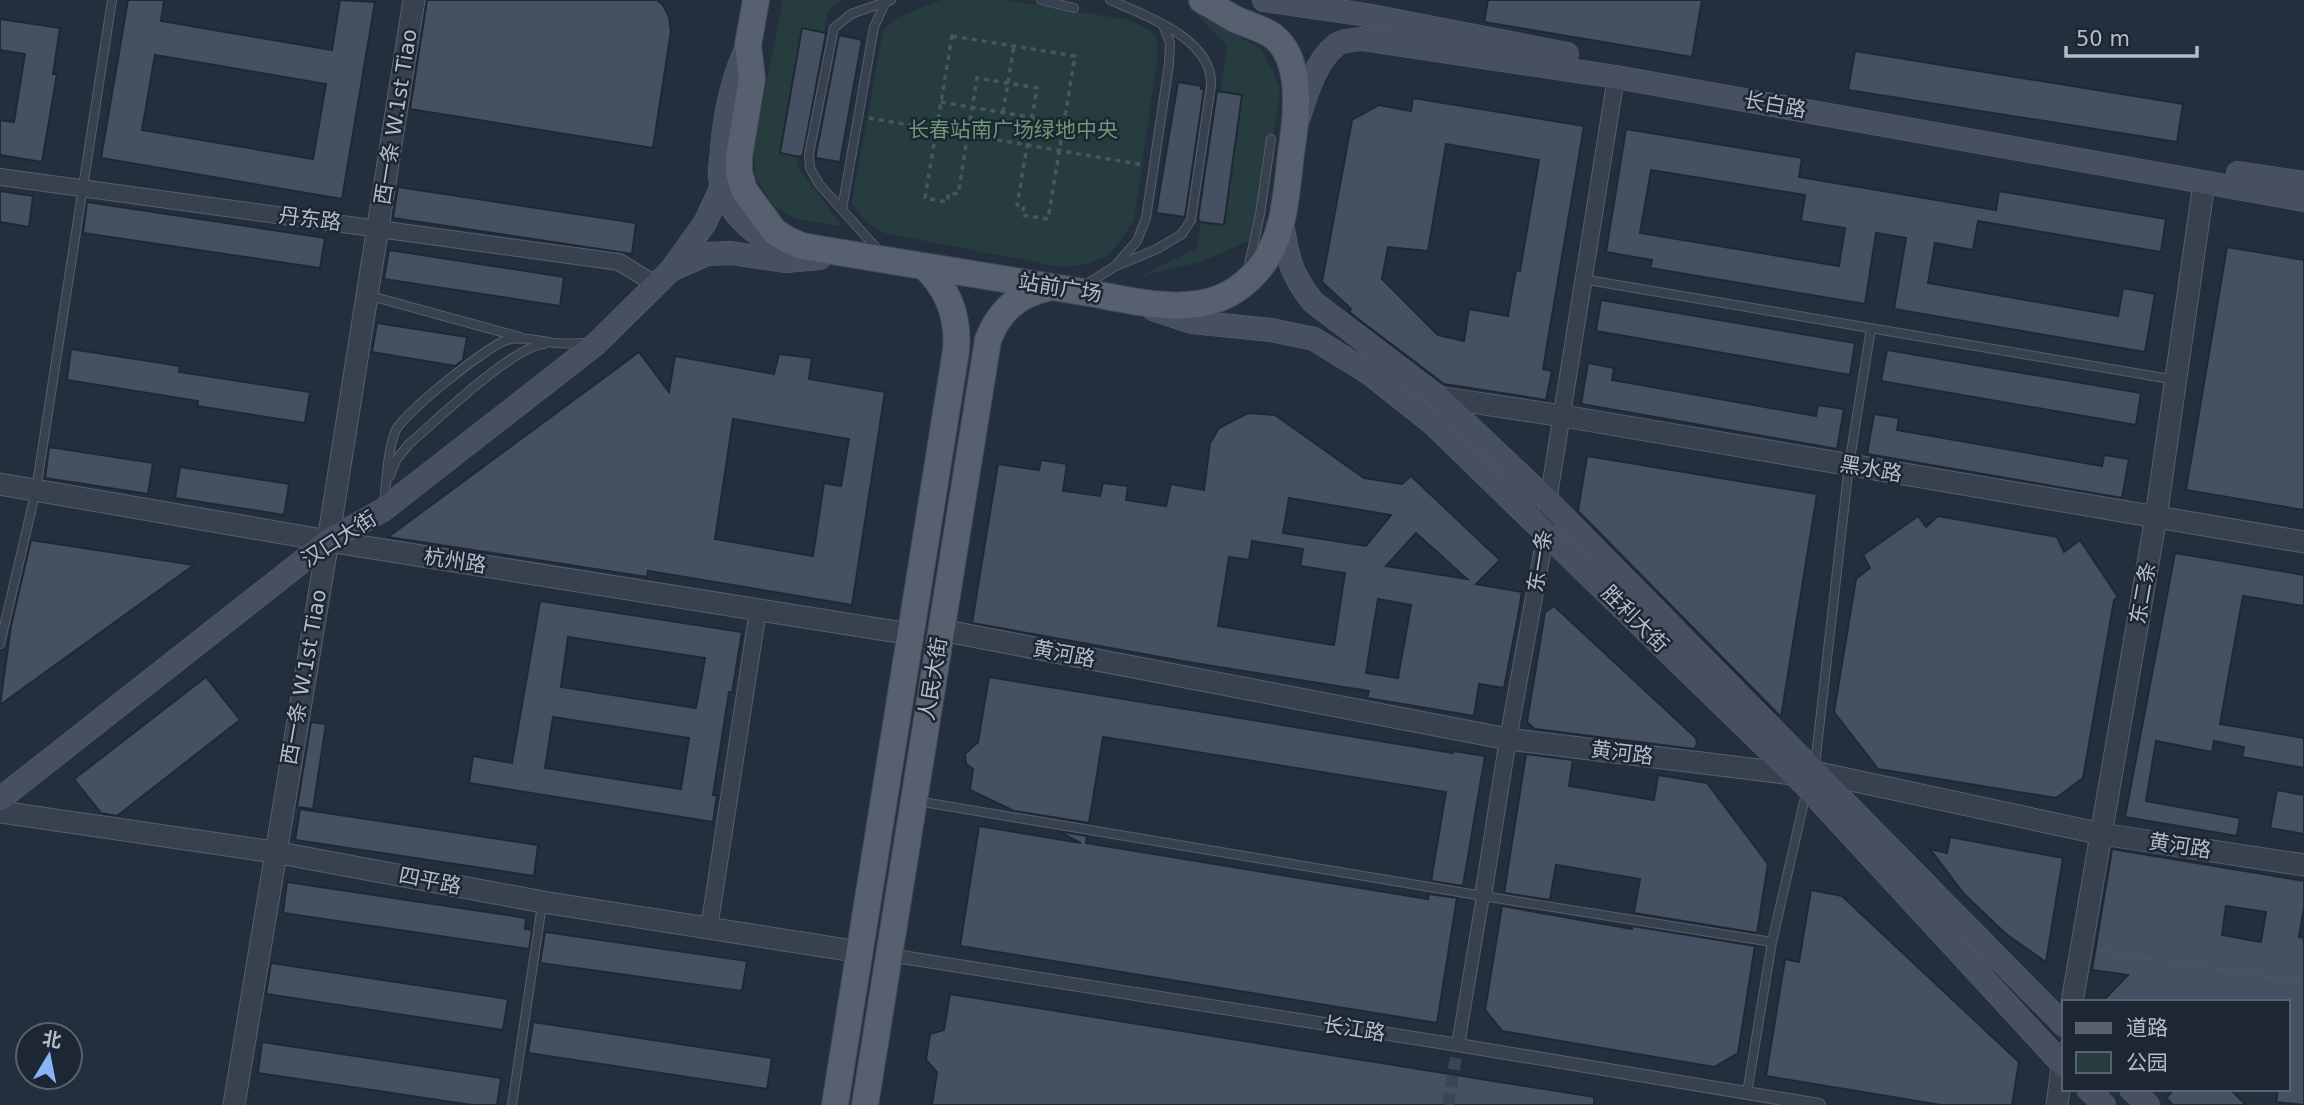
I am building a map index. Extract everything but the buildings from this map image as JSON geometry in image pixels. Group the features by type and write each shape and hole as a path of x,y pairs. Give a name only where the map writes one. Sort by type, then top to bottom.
{"main road":[{"name":"站前广场","path":"755,2 747,45 752,79 738,156 739,172 744,190 775,232 803,246 1127,299 1188,305 1222,297 1239,287 1270,255 1282,223 1295,127 1294,78 1282,45 1272,35 1235,19 1202,0"},
{"name":"长白路","path":"1264,0 1366,15 1951,129 2304,183"},
{"name":"长白路","path":"1295,127 1313,76 1335,46 1349,40 1394,42 1616,76 2304,200"},
{"path":"747,45 736,71 724,124 720,176 730,202 747,227 773,244 800,254 860,265 888,261"},
{"path":"663,277 705,223 723,184"},
{"name":"胜利大街","path":"1282,223 1289,264 1298,283 1313,302 1438,397 1548,501 2062,1059"},
{"path":"663,277 707,254 731,253 785,261 820,257"},
{"name":"人民大街","path":"835,1105 957,335 953,308 935,276 925,267"},
{"name":"汉口大街","path":"0,799 328,541 383,510 597,343 663,277"},
{"name":"人民大街","path":"865,1105 988,340 1000,314 1025,295 1064,289"},
{"name":"胜利大街","path":"1127,299 1192,322 1271,330 1314,339 1369,373 1431,422 2062,1023"},
{"path":"2090,1091 2104,1105"},
{"path":"2133,1091 2148,1105"}],"street":[{"name":"西一条 W.1st Tiao","path":"234,1105 379,228 414,0"},
{"name":"东一条","path":"1458,1045 1508,738 1546,532 1548,501 1582,279 1616,76"},
{"name":"丹东路","path":"0,177 619,262 663,277"},
{"name":"东二条","path":"2072,1000 2156,517 2204,183"},
{"name":"黑水路","path":"1438,397 2304,542"},
{"name":"杭州路","path":"0,484 328,541 910,634"},
{"path":"709,928 758,610"},
{"name":"黄河路","path":"941,630 1508,738 1804,778 2102,834 2304,865"},
{"name":"四平路","path":"0,812 274,852 543,902 860,952"},
{"name":"长江路","path":"889,955 1819,1105"},
{"path":"2057,1105 2062,1074"}],"lane":[{"path":"0,644 36,490 112,0"},
{"path":"1041,0 1074,8"},
{"path":"1064,289 1157,249 1182,234 1191,219 1211,72 1197,49 1162,22 1110,0"},
{"path":"842,209 874,27 888,1"},
{"path":"888,1 851,14 834,28 809,154 810,168 820,184 888,261"},
{"path":"1114,267 1137,242 1146,218 1169,64 1170,44 1162,22"},
{"path":"1239,287 1251,260 1271,139"},
{"path":"1582,279 2176,380"},
{"path":"368,295 524,338 557,343"},
{"path":"1746,1093 1804,778 1871,328"},
{"path":"383,510 390,450 396,430 407,415 487,349 506,340 524,338"},
{"path":"386,486 396,460 409,443 512,357 538,345 597,343"},
{"path":"914,800 1772,942"},
{"path":"512,1105 543,902"}],"path":[{"path":"953,36 1014,46 1076,56 1048,219 1022,215 1024,206 1017,205 1037,88 1008,83 977,78 958,194 949,193 947,202 925,198 953,36"},
{"path":"1003,112 1014,46"},
{"path":"942,102 1064,123"},
{"path":"858,116 1154,167"},
{"path":"2082,947 2304,982"}],"green space":[{"path":"783,0 841,0 828,11 797,166 843,227 796,219 775,207 756,179 753,151"},
{"name":"长春站南广场绿地中央","path":"941,0 1007,0 1129,20 1151,31 1157,39 1157,58 1134,220 1105,257 1087,264 1061,267 884,233 865,221 852,203 883,30 896,18"},
{"path":"1195,13 1262,49 1280,88 1261,235 1201,262 1141,276 1197,248 1227,45"}],"tunnel":[{"path":"1448,1105 1458,1045"}]}
